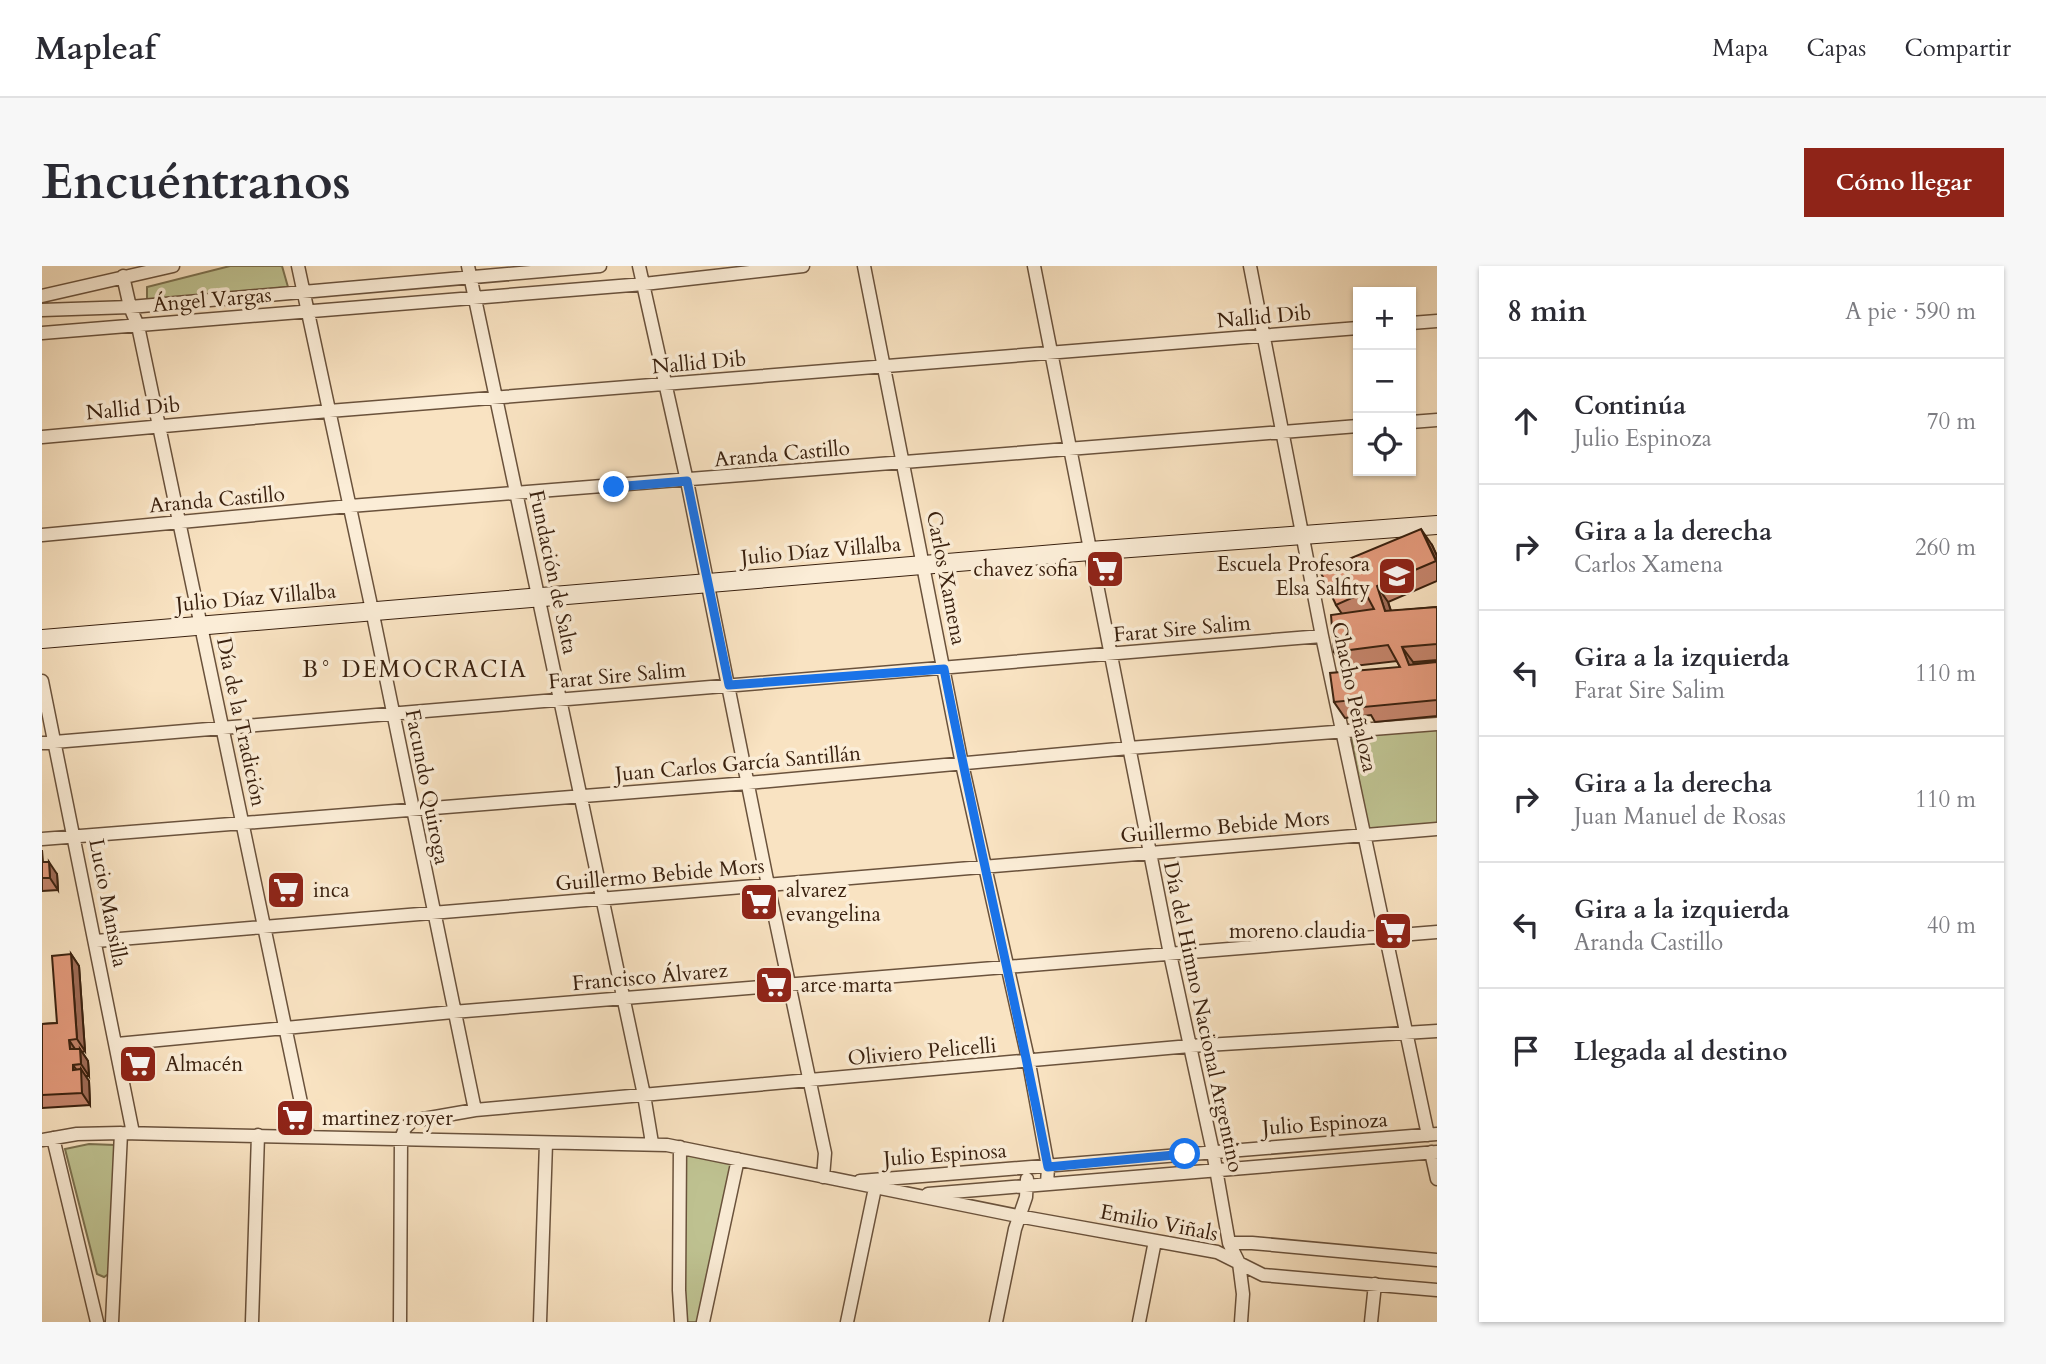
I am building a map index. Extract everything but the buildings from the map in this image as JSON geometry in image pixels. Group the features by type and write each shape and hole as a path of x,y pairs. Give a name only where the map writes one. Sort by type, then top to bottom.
{"street":[{"path":"42,296 173,266"},
{"name":"Facundo Quiroga","path":"298,266 475,1110"},
{"name":"Ángel Vargas","path":"42,310 130,307 303,292 469,271 600,266"},
{"path":"639,266 687,481 768,885 811,1081 825,1153 824,1177"},
{"name":"Ángel Vargas","path":"42,333 643,284 803,266"},
{"name":"Carlos Xamena","path":"864,266 962,764 1029,1062 1048,1167 1047,1184"},
{"name":"Día del Himno Nacional Argentino","path":"1034,266 1229,1242 1239,1263 1243,1294 1241,1322"},
{"name":"Chacho Peñaloza","path":"1250,266 1363,835 1433,1135"},
{"name":"Fundación de Salta","path":"469,271 652,1143"},
{"name":"Día de la Tradición","path":"123,276 130,307 138,326 308,1136"},
{"path":"1416,323 1437,321"},
{"name":"Nallid Dib","path":"42,437 329,411 1353,328"},
{"path":"1416,422 1437,420"},
{"name":"Aranda Castillo","path":"42,535 350,506 516,495 1069,447 1353,426"},
{"name":"Julio Díaz Villalba","path":"42,639 1090,551 1437,525"},
{"name":"Farat Sire Salim","path":"48,742 1322,636"},
{"name":"Lucio Mansilla","path":"42,681 48,742 74,836 117,1044 127,1133 112,1322"},
{"name":"Juan Carlos García Santillán","path":"42,839 748,783 1129,748 1437,724"},
{"name":"Guillermo Bebide Mors","path":"96,941 985,869 1437,829"},
{"name":"Francisco Álvarez","path":"117,1044 453,1012 1437,932"},
{"name":"Oliviero Pelicelli","path":"401,1139 405,1128 412,1121 475,1110 1190,1046 1437,1031"},
{"path":"97,1322 48,1139 127,1133 652,1143 914,1195"},
{"name":"Julio Espinoza","path":"1048,1167 1433,1135"},
{"path":"252,1322 258,1136"},
{"path":"400,1322 401,1139"},
{"path":"540,1322 546,1143"},
{"path":"680,1147 681,1322"},
{"path":"1434,1152 1437,1179"},
{"name":"Julio Espinoza","path":"1216,1170 1434,1152"},
{"path":"703,1322 738,1159"},
{"name":"Julio Espinosa","path":"846,1182 1048,1167"},
{"path":"996,1322 1018,1216 1026,1197 1026,1168"},
{"name":"Julio Espinosa","path":"914,1195 1216,1170"},
{"path":"847,1322 875,1188"},
{"name":"Emilio Viñals","path":"914,1195 1217,1252 1263,1275 1437,1290"},
{"path":"1139,1322 1155,1241"},
{"name":"Emilio Viñals","path":"1229,1242 1437,1260"},
{"path":"1371,1322 1374,1284"}],"green space":[{"path":"230,266 282,266 288,287 147,300 147,287"},
{"path":"1437,729 1437,825 1368,830 1351,737"},
{"path":"89,1144 115,1145 110,1273 104,1277 97,1274 65,1149"},
{"path":"680,1147 738,1159 703,1322 679,1322"}],"place":[{"name":"chavez sofia","path":"1105,569"},
{"name":"Escuela Profesora Elsa Salfity","path":"1397,576"},
{"name":"inca","path":"286,890"},
{"name":"alvarez evangelina","path":"759,902"},
{"name":"moreno claudia","path":"1393,931"},
{"name":"arce marta","path":"774,985"},
{"name":"Almacén","path":"138,1064"},
{"name":"martinez royer","path":"295,1118"}],"district":[{"name":"B° DEMOCRACIA","path":"415,669"}],"route":[{"path":"614,487 687,481 729,685 944,669 968,790 1029,1062 1048,1167 1185,1154"}]}
